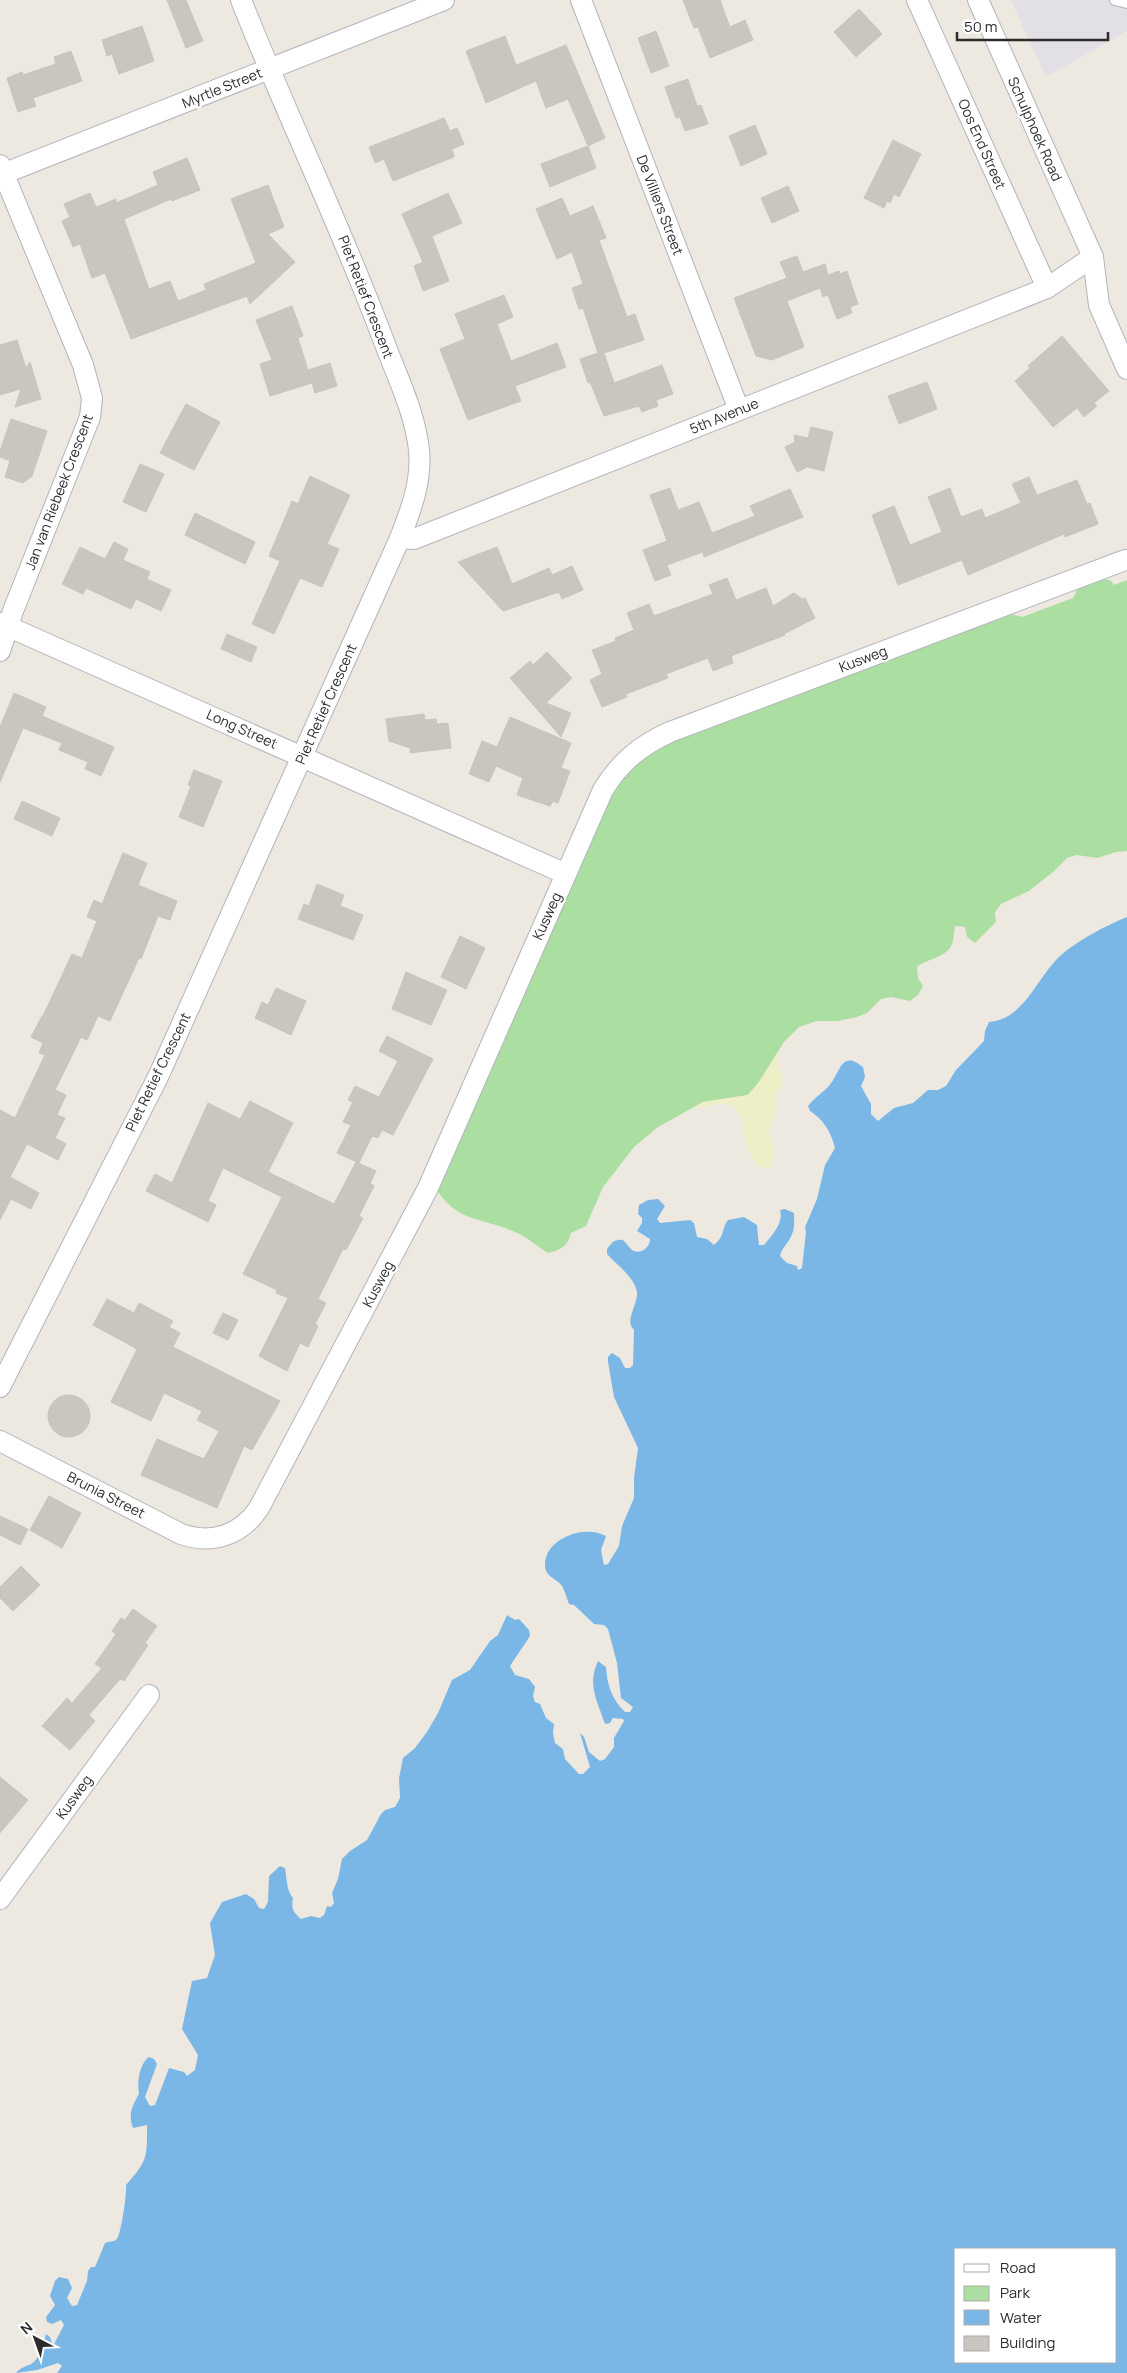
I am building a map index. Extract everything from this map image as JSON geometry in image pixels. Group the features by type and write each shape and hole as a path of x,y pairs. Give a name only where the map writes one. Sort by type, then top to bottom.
{"street":[{"name":"Piet Retief Crescent","path":"0,1387 158,1077 400,538 418,480 419,465 416,433 353,260 269,70 241,0"},
{"name":"Myrtle Street","path":"1,172 269,70 444,0"},
{"name":"De Villiers Street","path":"581,0 739,410"},
{"name":"Oos End Street","path":"917,0 1047,288"},
{"name":"Schulphoek Road","path":"978,0 1093,257 1099,305 1127,369"},
{"name":"Jan van Riebeek Crescent","path":"0,651 4,625 90,417 92,398 83,365 1,172"},
{"name":"5th Avenue","path":"400,538 414,539 1047,288 1093,257"},
{"name":"Kusweg","path":"214,1538 236,1531 245,1525 259,1508 428,1188 603,790 610,778 628,757 655,739 1125,560"},
{"name":"Long Street","path":"4,625 566,874"},
{"name":"Brunia Street","path":"0,1441 181,1534 192,1538 214,1538"},
{"name":"Kusweg","path":"0,1899 149,1696"}],"lane":[{"path":"1115,0 1127,3"}],"shaded area":[{"path":"1011,0 1127,0 1127,31 1046,77"}],"green space":[{"path":"1103,579 1110,580 1114,585 1127,580 1127,851 1116,852 1097,858 1077,855 1067,858 1029,891 1001,904 995,912 996,922 975,943 967,937 965,927 955,926 953,942 948,950 917,967 918,978 923,986 918,995 910,1001 891,997 881,999 867,1013 857,1017 838,1021 817,1021 799,1027 784,1042 759,1082 748,1095 703,1102 658,1127 634,1147 603,1187 586,1226 571,1233 566,1244 560,1249 548,1253 520,1234 461,1213 444,1199 436,1188 611,793 631,770 653,752 671,742 1011,614 1022,617 1073,598 1078,588"}],"sand":[{"path":"779,1050 778,1068 783,1077 781,1087 775,1094 776,1114 769,1129 774,1154 769,1168 759,1166 752,1159 745,1141 744,1120 732,1105 723,1103 693,1109 703,1102 748,1095 759,1082"}],"water":[{"path":"1127,917 1127,2373 57,2373 62,2366 58,2363 37,2370 16,2373 37,2358 46,2334 50,2337 53,2346 64,2325 61,2320 52,2324 47,2322 46,2317 55,2305 50,2296 55,2281 59,2277 68,2279 72,2288 67,2298 72,2306 77,2305 87,2281 88,2271 91,2267 95,2267 105,2243 115,2241 118,2237 126,2197 126,2185 139,2170 145,2158 147,2125 133,2128 131,2118 133,2106 139,2094 138,2085 143,2064 149,2057 154,2059 157,2064 145,2097 150,2106 155,2105 169,2068 184,2072 187,2076 195,2070 198,2055 182,2029 192,1981 207,1978 215,1955 210,1923 222,1902 246,1894 254,1899 259,1908 264,1909 268,1902 269,1876 280,1866 285,1868 288,1888 293,1898 293,1910 296,1914 301,1919 311,1916 320,1918 324,1915 327,1906 331,1907 334,1903 332,1893 338,1879 342,1859 350,1851 367,1840 381,1814 385,1810 395,1807 400,1798 399,1778 403,1758 415,1748 427,1732 438,1713 452,1680 470,1670 490,1641 498,1635 507,1615 515,1620 519,1619 529,1630 530,1636 510,1666 515,1675 529,1679 535,1687 533,1696 535,1702 540,1704 546,1718 554,1724 555,1743 563,1749 565,1759 579,1774 583,1774 590,1767 580,1733 584,1737 589,1752 600,1761 605,1759 614,1747 614,1738 624,1721 623,1719 613,1718 610,1723 605,1724 596,1700 593,1685 598,1661 606,1667 611,1691 620,1707 625,1712 630,1712 633,1707 621,1698 617,1663 608,1629 604,1625 594,1624 574,1605 569,1604 562,1586 549,1575 545,1565 552,1547 559,1541 577,1533 588,1532 606,1536 601,1550 604,1565 608,1564 619,1546 622,1526 634,1498 634,1478 638,1448 614,1397 608,1357 612,1353 620,1358 625,1368 630,1368 633,1365 634,1330 630,1322 637,1292 629,1276 607,1254 607,1249 617,1240 623,1240 632,1250 638,1252 644,1250 648,1245 650,1239 637,1231 642,1223 642,1218 638,1214 639,1205 648,1200 658,1199 665,1206 657,1219 660,1223 690,1220 694,1223 697,1237 707,1239 714,1245 720,1239 728,1220 744,1217 757,1225 759,1245 764,1245 779,1224 780,1210 785,1209 794,1213 794,1227 791,1237 780,1256 787,1263 797,1266 798,1270 802,1268 805,1227 817,1199 825,1165 835,1148 826,1127 810,1111 808,1106 828,1087 841,1065 850,1060 863,1067 865,1077 861,1086 871,1104 871,1114 878,1121 894,1108 913,1103 928,1090 938,1090 946,1086 956,1070 984,1041 985,1031 989,1022 1012,1014 1021,1006 1060,956 1092,934"}],"building":[{"path":"167,0 186,0 203,41 186,48"},
{"path":"683,0 720,0 730,27 745,20 753,40 710,58 698,27 694,28"},
{"path":"859,9 882,34 856,57 834,32"},
{"path":"142,26 154,61 119,74 112,54 107,56 102,40"},
{"path":"656,31 669,66 651,73 638,38"},
{"path":"505,36 516,65 566,45 605,138 588,146 568,99 546,108 536,81 486,103 466,51"},
{"path":"71,51 82,81 33,98 36,106 18,112 7,78 22,72 23,75 56,64 54,57"},
{"path":"688,79 697,106 701,105 708,124 685,131 680,117 676,118 665,87"},
{"path":"444,118 450,131 457,128 464,144 452,149 454,157 393,181 384,159 375,163 369,147"},
{"path":"755,125 767,154 741,166 729,136"},
{"path":"893,140 921,154 899,197 894,194 890,203 887,201 884,208 864,198"},
{"path":"588,146 596,168 550,187 541,164"},
{"path":"187,158 200,190 172,201 171,199 124,219 149,289 170,281 178,301 206,290 204,284 256,263 231,199 268,185 284,227 268,234 295,262 250,304 247,296 131,339 105,273 92,278 80,244 73,247 62,221 70,217 64,204 90,193 96,207 116,199 116,203 158,185 153,172"},
{"path":"788,186 799,211 772,223 761,198"},
{"path":"448,193 462,223 432,236 449,281 423,291 414,266 423,262 402,214"},
{"path":"562,198 570,216 593,206 606,238 599,240 627,317 635,314 644,340 604,353 614,383 662,365 673,394 656,400 658,406 642,412 639,406 604,416 590,382 588,383 580,359 598,353 583,308 579,309 572,288 583,284 572,252 557,259 536,209"},
{"path":"797,256 803,272 825,264 828,275 839,271 840,274 847,271 858,304 850,307 852,313 837,319 828,295 823,297 820,288 787,301 804,347 772,360 756,356 734,298 787,278 780,262"},
{"path":"504,295 513,317 497,324 511,361 557,343 566,367 515,386 521,401 468,420 440,349 465,339 455,314"},
{"path":"292,306 303,336 298,338 312,383 270,396 260,364 272,360 256,320"},
{"path":"1062,336 1109,391 1094,403 1097,406 1084,417 1077,408 1053,427 1015,381 1030,368 1028,366"},
{"path":"17,340 26,368 30,362 41,399 15,407 21,389 0,395 0,345"},
{"path":"330,363 337,386 315,393 308,370"},
{"path":"927,382 937,409 899,424 888,396"},
{"path":"186,404 220,422 194,470 160,453"},
{"path":"11,419 47,431 32,476 23,483 5,477 10,461 0,457 0,451"},
{"path":"811,427 833,432 824,471 807,467 797,472 785,447 795,442 794,435 808,438"},
{"path":"140,464 164,474 146,512 123,502"},
{"path":"310,476 350,495 327,544 339,549 322,587 300,578 274,634 252,624 280,561 269,556 292,501 298,504"},
{"path":"1029,477 1037,495 1077,480 1087,504 1090,503 1098,524 1065,537 1064,534 968,575 962,560 898,585 872,515 894,506 910,545 942,532 928,497 950,488 961,517 982,509 985,518 1021,503 1012,484"},
{"path":"670,488 678,510 699,502 712,533 755,516 750,506 790,489 803,517 704,557 703,552 667,565 671,575 655,581 643,550 667,541 650,495"},
{"path":"195,513 255,542 245,564 185,535"},
{"path":"114,542 128,549 123,560 150,572 147,579 171,590 161,611 136,599 131,609 86,588 83,594 62,584 80,547 105,559"},
{"path":"497,547 512,584 549,568 552,575 572,566 583,590 562,599 559,592 503,611 458,562"},
{"path":"727,578 736,600 766,588 773,606 794,593 802,599 805,598 815,618 785,635 731,656 733,663 713,671 708,658 666,674 668,678 626,694 627,697 602,707 590,680 602,674 592,650 616,641 615,638 634,630 627,613 649,604 654,616 713,594 709,585"},
{"path":"227,634 257,647 251,662 221,649"},
{"path":"547,652 572,678 546,703 571,713 561,737 510,678 530,661 533,665"},
{"path":"14,693 46,707 42,716 114,747 101,776 85,769 88,762 59,750 62,743 23,728 0,782 0,727"},
{"path":"424,714 425,720 436,719 437,724 448,723 451,748 410,753 410,748 389,741 386,719"},
{"path":"510,717 571,743 561,768 570,771 558,803 553,801 550,806 517,795 523,778 496,766 489,782 469,774 482,741 497,747"},
{"path":"194,770 222,781 203,827 179,817 191,786 188,785"},
{"path":"22,801 60,818 52,836 14,819"},
{"path":"123,853 147,863 138,885 177,901 170,920 158,916 141,959 139,958 110,1021 98,1016 87,1040 81,1037 55,1090 66,1095 57,1115 65,1118 55,1138 66,1144 58,1160 27,1144 10,1177 39,1193 31,1209 11,1199 0,1220 0,1110 15,1118 45,1055 39,1053 43,1043 31,1037 72,954 82,958 97,921 87,917 94,900 102,904"},
{"path":"317,884 344,895 340,906 363,915 353,940 298,919 304,904 309,906"},
{"path":"460,936 485,948 466,989 441,977"},
{"path":"406,972 447,990 431,1025 392,1009"},
{"path":"276,988 306,1001 291,1035 255,1018 262,1002 268,1005"},
{"path":"387,1036 433,1059 393,1135 382,1130 378,1138 372,1136 359,1163 337,1153 351,1125 343,1122 353,1102 348,1100 355,1086 379,1097 398,1061 379,1051"},
{"path":"250,1101 293,1123 268,1172 334,1204 356,1162 376,1171 370,1183 374,1186 359,1216 363,1218 346,1250 343,1249 318,1299 326,1303 315,1324 318,1326 308,1347 300,1343 287,1371 259,1356 288,1298 276,1293 277,1290 243,1274 282,1197 223,1168 208,1201 216,1205 208,1222 146,1191 155,1174 172,1183 208,1103 240,1119"},
{"path":"107,1299 134,1313 139,1303 173,1321 169,1327 180,1333 173,1347 280,1401 252,1450 244,1446 217,1508 141,1475 157,1439 204,1459 219,1431 197,1420 202,1411 164,1393 151,1421 111,1402 137,1349 93,1325"},
{"path":"223,1313 238,1320 228,1340 213,1333"},
{"path":"65,1395 73,1395 84,1401 90,1416 84,1431 73,1437 65,1437 54,1431 48,1420 48,1412 54,1401"},
{"path":"49,1496 81,1513 62,1548 30,1530"},
{"path":"0,1516 28,1529 20,1545 0,1535"},
{"path":"21,1566 40,1585 13,1611 0,1598 0,1587"},
{"path":"133,1609 157,1626 145,1643 148,1645 124,1681 120,1679 89,1715 95,1721 70,1750 42,1726 67,1698 72,1703 102,1668 95,1664 116,1634 112,1631 121,1618 125,1620"},
{"path":"0,1777 28,1800 0,1833"}]}
